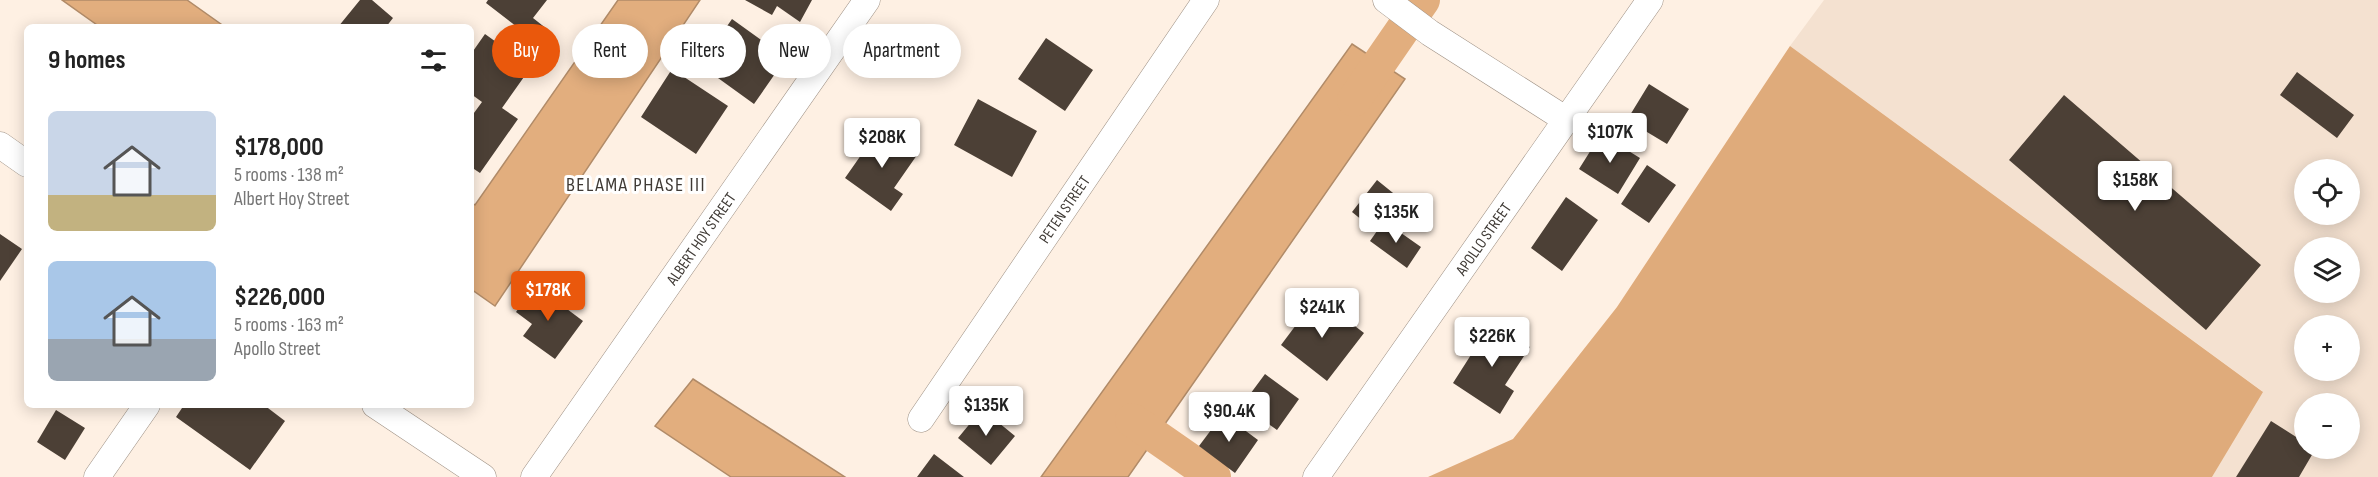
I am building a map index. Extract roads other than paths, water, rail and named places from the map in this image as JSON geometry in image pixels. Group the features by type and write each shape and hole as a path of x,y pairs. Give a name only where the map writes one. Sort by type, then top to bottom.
{"street":[{"name":"ALBERT HOY STREET","path":"534,477 867,0"},
{"name":"PETEN STREET","path":"921,419 1206,0"},
{"path":"1387,0 1430,33 1565,119"},
{"name":"APOLLO STREET","path":"1316,477 1650,0"},
{"path":"0,145 24,162"},
{"path":"97,477 145,408"},
{"path":"380,408 483,477"}],"waterway":[{"path":"1354,100 1423,0"},
{"path":"1132,420 1214,477"}],"district":[{"name":"BELAMA PHASE III","path":"636,184"}]}
